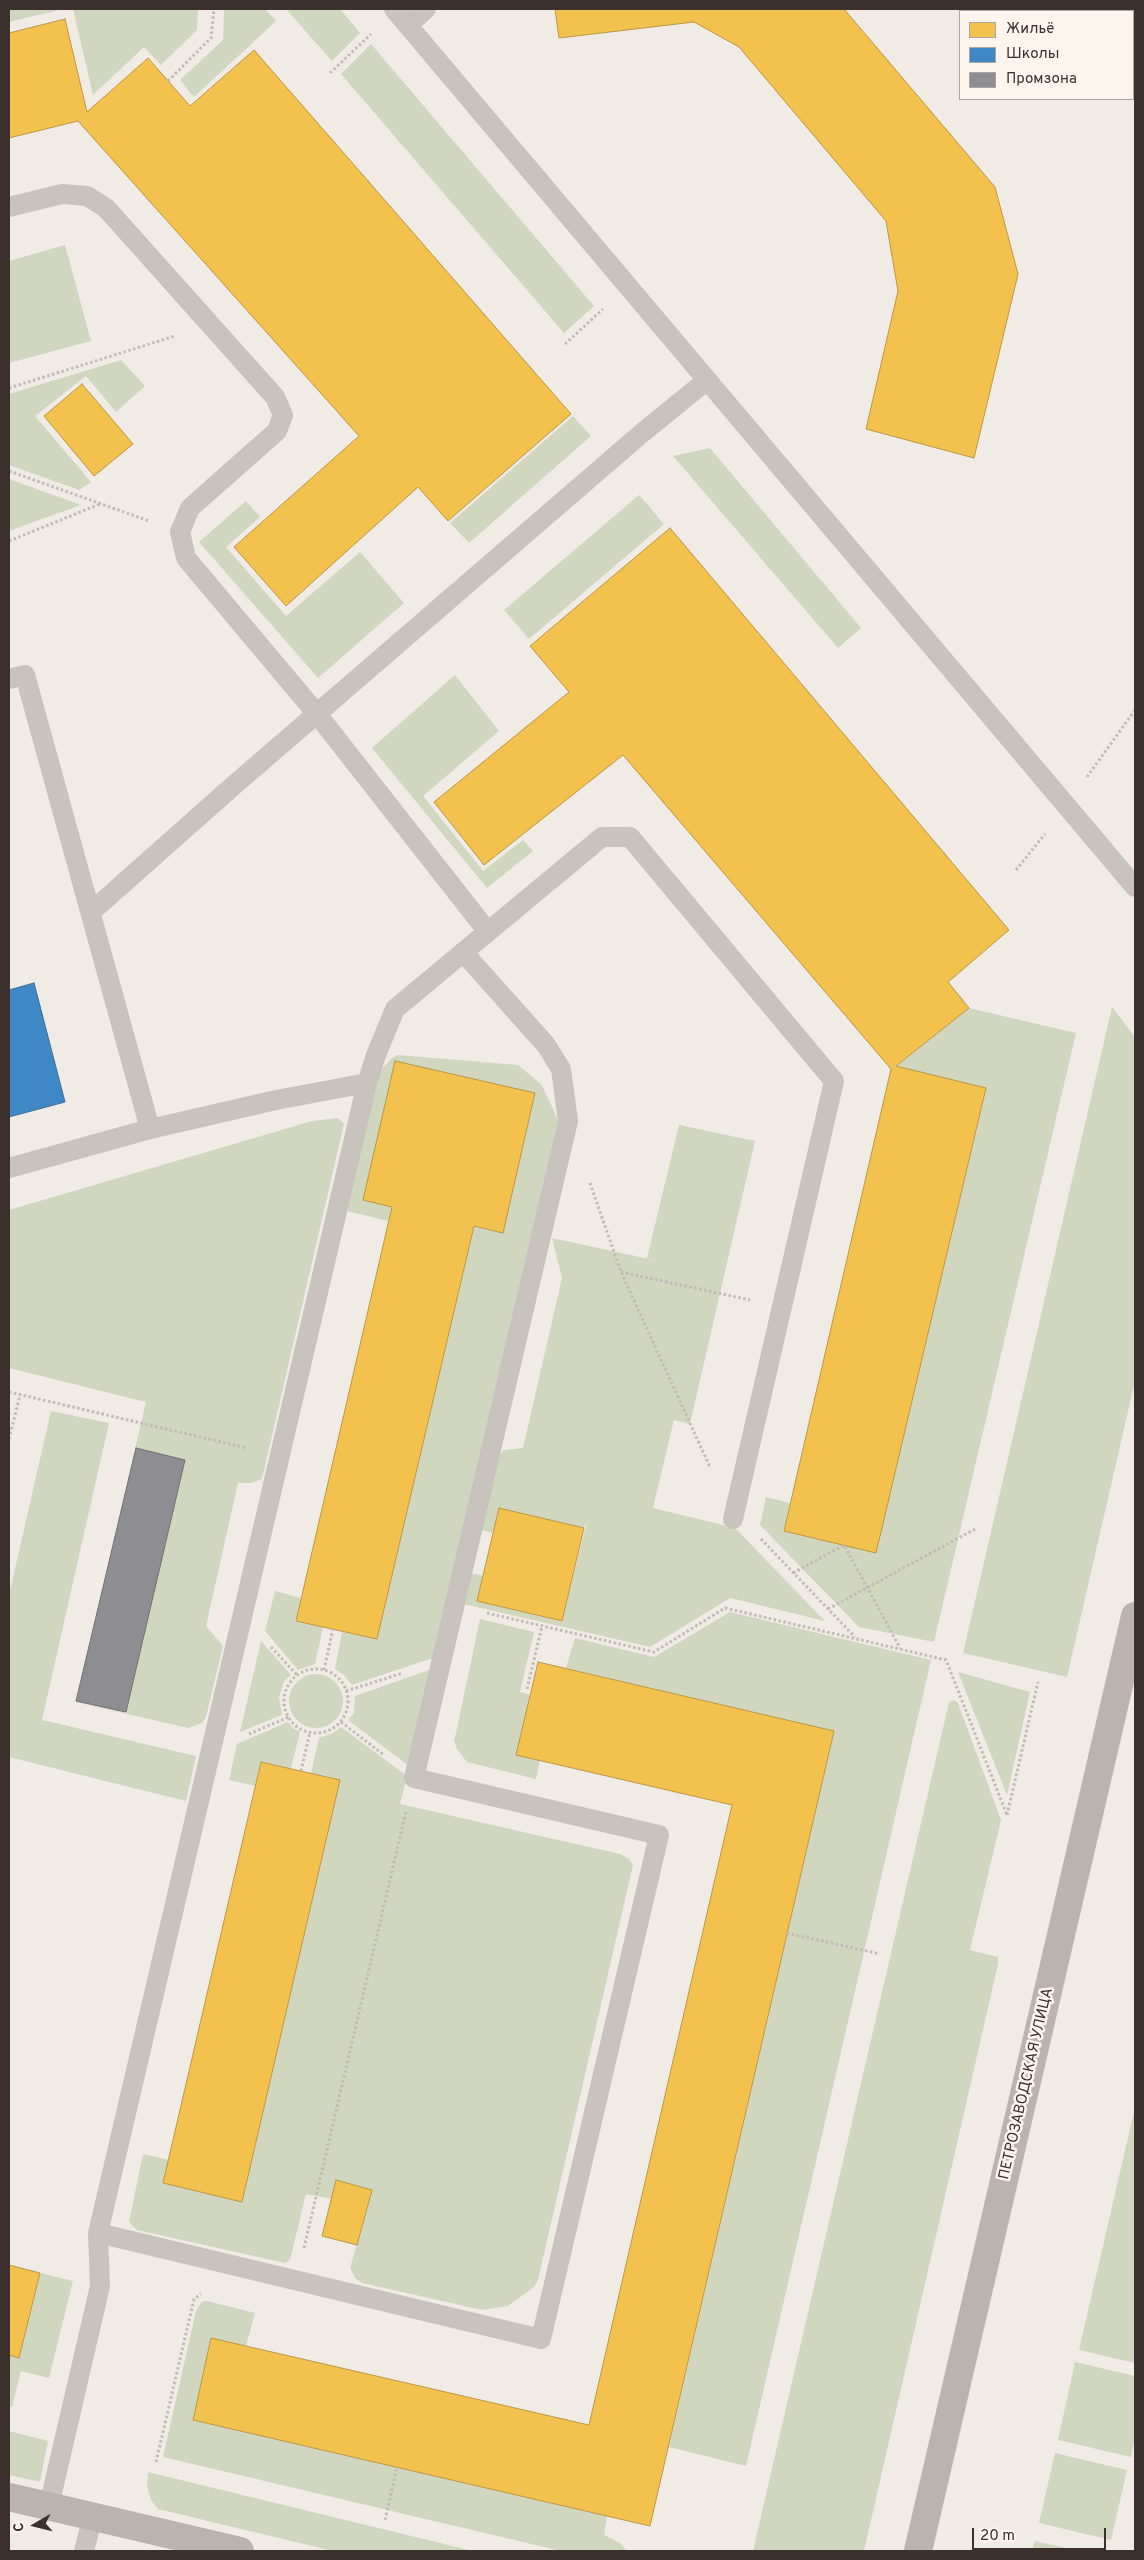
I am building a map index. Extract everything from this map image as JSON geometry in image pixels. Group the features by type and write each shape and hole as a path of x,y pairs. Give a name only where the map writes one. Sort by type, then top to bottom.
{"street":[{"name":"ПЕТРОЗАВОДСКАЯ УЛИЦА","path":"918,2551 1135,1616"},
{"path":"9,2497 240,2551"}],"lane":[{"path":"394,9 1135,887"},
{"path":"408,25 426,9"},
{"path":"9,207 62,194 87,196 106,208 275,396 282,415 277,431 190,508 180,532 186,558 317,714 488,932"},
{"path":"91,912 642,433 706,381"},
{"path":"9,679 25,674 150,1129"},
{"path":"49,2506 100,2286 98,2233 367,1083 395,1009 602,837 630,837 834,1081 733,1519"},
{"path":"98,2233 541,2339 659,1835 414,1778 568,1121 561,1069 546,1045 463,952"},
{"path":"9,1168 150,1129 276,1100 367,1083"},
{"path":"84,2551 93,2516"}],"path":[{"path":"168,81 211,38 214,9"},
{"path":"330,73 371,34"},
{"path":"565,344 604,308"},
{"path":"9,388 210,325"},
{"path":"9,471 180,532"},
{"path":"9,541 101,504"},
{"path":"587,1174 621,1272 733,1519 752,1530 856,1638"},
{"path":"621,1272 782,1307"},
{"path":"9,1392 280,1456"},
{"path":"9,1439 20,1395"},
{"path":"828,1609 977,1528"},
{"path":"793,1573 844,1545 900,1649"},
{"path":"454,1606 654,1652 725,1608 946,1660 1007,1815 1038,1682"},
{"path":"526,1689 542,1626"},
{"path":"324,1670 333,1630"},
{"path":"346,1692 441,1661"},
{"path":"313,1670 324,1670 338,1678 346,1692 348,1702 341,1722 324,1732 310,1732 295,1725 289,1718 284,1698 288,1688 298,1676 313,1670"},
{"path":"296,2280 414,1778 341,1722"},
{"path":"301,1771 310,1732"},
{"path":"788,1933 880,1954"},
{"path":"156,2462 194,2299 204,2293"},
{"path":"385,2520 397,2468"}],"green space":[{"path":"9,9 63,9 9,22"},
{"path":"73,9 198,9 197,30 161,65 144,47 93,95"},
{"path":"224,9 265,9 276,21 194,97 180,80 223,40"},
{"path":"286,9 340,9 360,33 332,61"},
{"path":"371,44 594,306 564,333 341,74"},
{"path":"65,245 91,341 9,363 9,261"},
{"path":"121,360 145,386 116,412 86,376 35,416 91,482 79,490 9,465 9,394"},
{"path":"573,416 591,436 469,543 450,523"},
{"path":"710,448 861,628 838,648 673,456"},
{"path":"9,479 81,505 9,531"},
{"path":"639,495 664,524 529,639 504,610"},
{"path":"246,501 260,517 226,547 286,616 360,552 404,603 318,678 199,542"},
{"path":"455,675 499,731 423,796 483,871 523,840 533,851 487,888 372,748"},
{"path":"1112,1007 1135,1037 1135,1381 1067,1677 963,1653"},
{"path":"969,1008 1076,1033 934,1642 859,1627 760,1525 766,1497 790,1503 784,1531 876,1552 986,1089 896,1066"},
{"path":"398,1055 518,1065 542,1085 558,1120 433,1658 352,1685 344,1675 335,1669 342,1632 377,1639 474,1226 503,1232 535,1094 364,1200 392,1207 388,1221 347,1211 379,1072 392,1058"},
{"path":"338,1118 344,1124 262,1479 251,1483 238,1483 206,1626 223,1646 206,1717 202,1723 188,1728 76,1702 146,1402 9,1368 9,1210 312,1121"},
{"path":"679,1125 755,1141 690,1424 674,1420 653,1508 735,1528 825,1621 730,1598 650,1647 459,1603 466,1572 484,1576 478,1601 566,1623 562,1621 588,1518 584,1528 499,1508 493,1533 477,1529 496,1459 504,1450 523,1448 562,1278 552,1238 663,1262 647,1258"},
{"path":"51,1411 109,1423 42,1720 196,1756 186,1801 9,1757 9,1595"},
{"path":"275,1591 301,1598 296,1621 323,1627 315,1664 298,1670 265,1631"},
{"path":"730,1612 931,1660 746,2466 669,2447 834,1731 566,1668 575,1638 654,1657"},
{"path":"480,1619 534,1632 520,1692 530,1695 540,1760 536,1779 467,1762 457,1749 454,1741"},
{"path":"261,1641 291,1675 284,1681 279,1697 282,1715 240,1732"},
{"path":"432,1669 409,1766 348,1720 354,1713 355,1696"},
{"path":"958,1672 1030,1692 1007,1795"},
{"path":"311,1674 321,1674 331,1678 339,1686 343,1701 339,1716 331,1724 321,1728 311,1728 301,1724 293,1716 289,1706 289,1696 293,1686 301,1678"},
{"path":"954,1700 958,1703 1001,1820 970,1950 998,1957 998,1964 864,2551 753,2551 949,1702"},
{"path":"288,1722 300,1732 291,1768 261,1762 255,1786 229,1780 237,1744"},
{"path":"341,1727 407,1776 400,1804 620,1854 629,1859 633,1865 538,2280 534,2287 508,2306 482,2310 362,2283 355,2278 350,2268 372,2190 337,2180 332,2199 306,2194 290,2260 285,2263 137,2230 129,2222 143,2154 169,2160 163,2183 242,2202 340,1780 311,1773 319,1738 333,1733"},
{"path":"1135,2107 1135,2363 1079,2350"},
{"path":"40,2273 73,2281 49,2378 21,2371 12,2407 9,2406 9,2355 19,2358"},
{"path":"207,2301 255,2313 246,2346 211,2338 193,2420 607,2516 604,2535 620,2543 627,2551 561,2551 163,2457 196,2311 202,2302"},
{"path":"1075,2362 1135,2376 1135,2438 1131,2457 1058,2440"},
{"path":"9,2431 48,2441 40,2482 9,2475"},
{"path":"1055,2453 1127,2470 1111,2540 1039,2523"},
{"path":"148,2472 473,2551 333,2551 158,2509 151,2500 147,2486"},
{"path":"1035,2541 1079,2551 1032,2551"}],"building: Жильё":[{"path":"555,9 844,9 995,187 1018,274 974,458 866,429 898,291 886,221 739,47 694,22 559,38"},
{"path":"65,19 87,112 148,58 190,106 254,50 571,414 448,521 418,487 286,606 234,547 359,436 78,121 9,138 9,33"},
{"path":"82,384 133,444 94,476 44,416"},
{"path":"670,528 1009,930 948,982 969,1008 896,1066 986,1088 876,1553 784,1531 891,1069 623,755 484,865 434,802 569,692 530,646"},
{"path":"395,1061 535,1093 503,1233 474,1226 377,1639 296,1621 392,1207 363,1200"},
{"path":"499,1508 584,1528 562,1621 477,1601"},
{"path":"538,1662 834,1731 650,2526 193,2420 211,2338 589,2425 732,1805 516,1755"},
{"path":"261,1762 340,1780 242,2202 163,2183"},
{"path":"336,2180 372,2190 357,2245 322,2236"},
{"path":"9,2265 40,2273 19,2358 9,2355"}],"building: Школы":[{"path":"34,983 65,1102 9,1117 9,990"}],"building: Промзона":[{"path":"136,1448 185,1460 126,1712 76,1701"}]}
